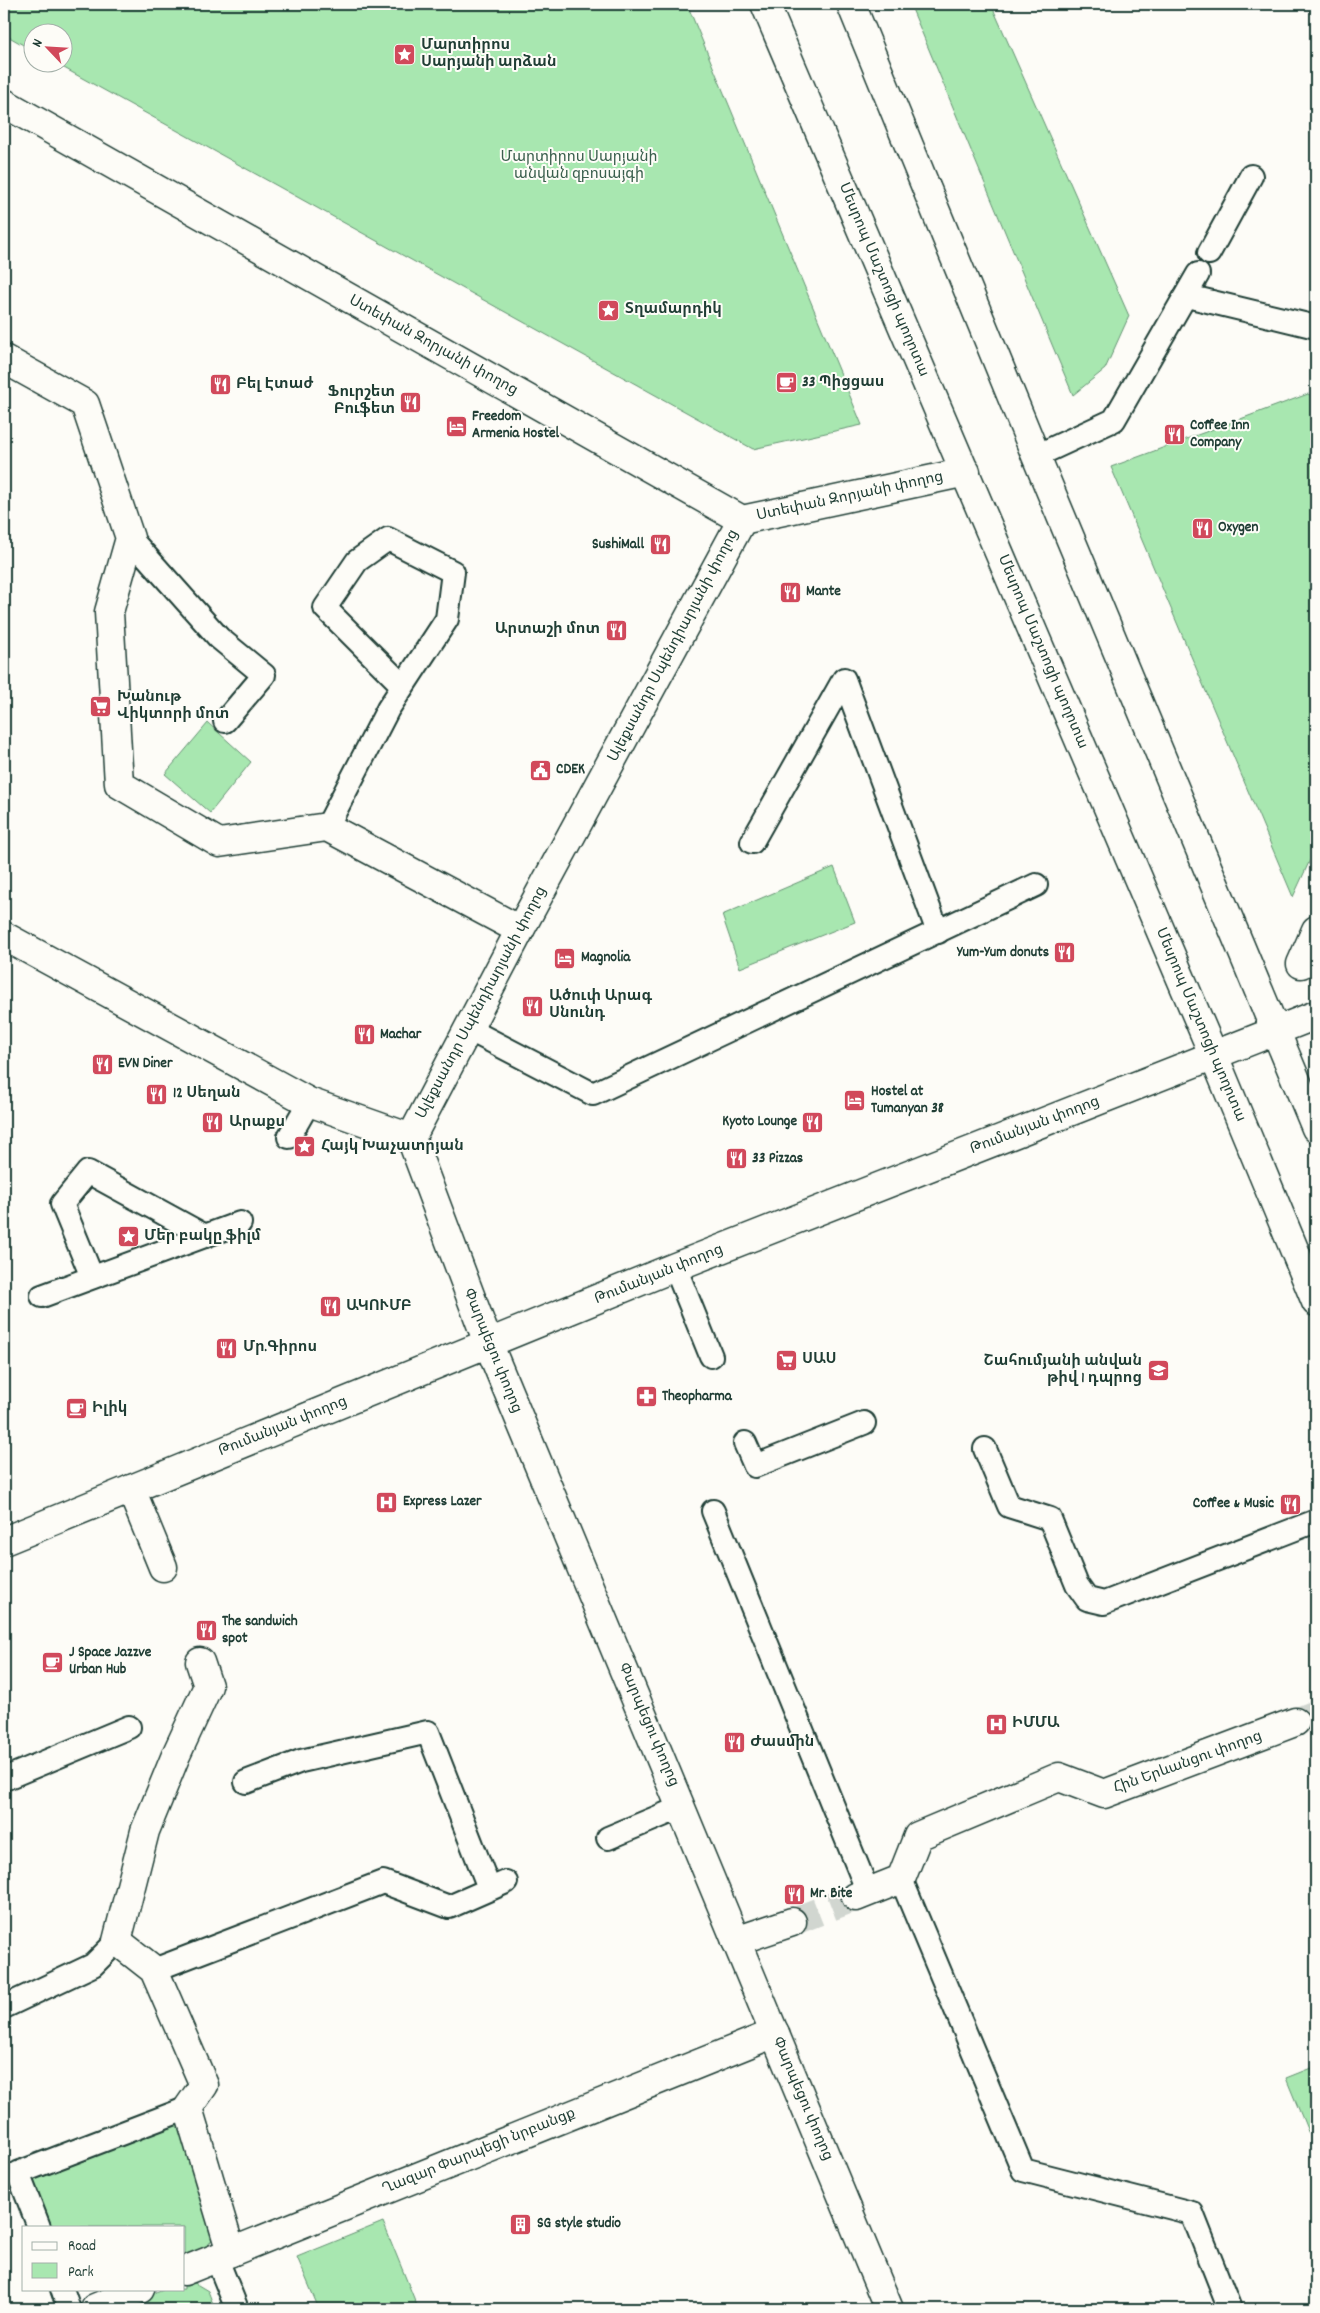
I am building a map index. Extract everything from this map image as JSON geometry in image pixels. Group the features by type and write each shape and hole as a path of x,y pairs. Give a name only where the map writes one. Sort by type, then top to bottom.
{"main road":[{"name":"Մեսրոպ Մաշտոցի պողոտա","path":"764,4 966,472 1214,1056 1316,1302"},
{"path":"851,4 1036,456 1316,1128"},
{"name":"Ստեփան Զորյանի փողոց","path":"4,103 742,520 966,472"},
{"path":"4,359 85,404 130,538 109,612 119,784 219,843 328,827 520,930"},
{"name":"Ալեքսանդր Սպենդիարյանի փողոց","path":"411,1138 520,930 742,520"},
{"path":"1301,964 1316,930"},
{"path":"4,936 309,1102 411,1138"},
{"name":"Թումանյան փողոց","path":"4,1541 675,1267 1316,1015"},
{"name":"Փարպեցու փողոց","path":"411,1138 488,1344 889,2309"},
{"path":"131,1489 163,1568"},
{"path":"200,1662 208,1686 176,1755 145,1831 117,1941 154,1970 204,2085 188,2108 223,2254"},
{"name":"Հին Երևանցու փողոց","path":"901,1879 918,1836 1059,1777 1104,1794 1295,1722"},
{"path":"862,1894 901,1879"},
{"path":"736,1941 792,1922"},
{"name":"Ղազար Փարպեցի նրբանցք","path":"185,2271 775,2033"},
{"path":"85,2309 137,2290"}],"lane":[{"path":"1209,253 1251,176"},
{"path":"1036,456 1114,420 1198,274"},
{"path":"1186,296 1316,327"},
{"path":"130,538 219,638 264,676 225,721"},
{"path":"328,827 388,709 403,686 447,618 453,572 388,539 357,561 325,608 403,686"},
{"path":"752,842 844,679 938,932"},
{"path":"468,1029 593,1094 1036,885"},
{"path":"288,1137 309,1102"},
{"path":"92,1277 62,1204 88,1172 206,1236"},
{"path":"42,1296 240,1223"},
{"path":"675,1267 711,1356"},
{"path":"745,1443 755,1466 864,1423"},
{"path":"985,1449 1009,1506 1050,1519 1076,1585 1087,1599 1104,1603 1316,1521"},
{"path":"713,1511 862,1894"},
{"path":"4,1779 129,1727"},
{"path":"154,1970 383,1882 449,1906 497,1885 428,1732 301,1761 246,1782"},
{"path":"608,1838 682,1807"},
{"path":"901,1879 1023,2170 1192,2213 1230,2309"},
{"path":"4,2007 93,1965 117,1941"},
{"path":"38,2226 18,2172 188,2108"},
{"path":"223,2254 237,2309"},
{"path":"63,2290 85,2309"}],"green space":[{"name":"Մարտիրոս Սարյանի անվան զբոսայգի","path":"4,4 687,4 862,425 753,449 71,72 72,22 22,22 22,44 4,34"},
{"path":"910,4 991,4 1129,316 1105,369 1073,395"},
{"path":"1308,394 1316,398 1316,847 1293,897 1111,467"},
{"path":"208,723 251,762 210,813 165,774"},
{"path":"834,867 855,922 740,968 722,915"},
{"path":"1316,2066 1316,2151 1286,2078"},
{"path":"182,2120 215,2235 202,2254 185,2260 185,2226 49,2226 31,2177"},
{"path":"383,2222 418,2308 319,2309 297,2257"},
{"path":"188,2279 208,2291 215,2309 116,2309 161,2290 185,2290 185,2280"}],"tunnel":[{"path":"1295,1722 1316,1714"},
{"path":"792,1922 856,1897"}],"place":[{"name":"Մարտիրոս Սարյանի արձան","path":"405,55"},
{"name":"Տղամարդիկ","path":"609,310"},
{"name":"33 Պիցցաս","path":"786,383"},
{"name":"Բել Էտաժ","path":"220,385"},
{"name":"Ֆուրշետ Բուֆետ","path":"411,402"},
{"name":"Freedom Armenia Hostel","path":"456,426"},
{"name":"Coffee Inn Company","path":"1174,435"},
{"name":"Oxygen","path":"1202,528"},
{"name":"SushiMall","path":"660,545"},
{"name":"Mante","path":"790,592"},
{"name":"Արտաշի մոտ","path":"616,630"},
{"name":"Խանութ Վիկտորի մոտ","path":"101,707"},
{"name":"CDEK","path":"540,770"},
{"name":"Yum-Yum donuts","path":"1065,953"},
{"name":"Magnolia","path":"565,958"},
{"name":"Ածուփ Արագ Սնունդ","path":"533,1006"},
{"name":"Machar","path":"364,1035"},
{"name":"EVN Diner","path":"102,1064"},
{"name":"12 Սեղան","path":"157,1094"},
{"name":"Hostel at Tumanyan 38","path":"855,1101"},
{"name":"Kyoto Lounge","path":"813,1122"},
{"name":"Արաքս","path":"213,1123"},
{"name":"Հայկ Խաչատրյան","path":"305,1147"},
{"name":"33 Pizzas","path":"736,1159"},
{"name":"Մեր բակը ֆիլմ","path":"128,1237"},
{"name":"ԱԿՈՒՄԲ","path":"330,1307"},
{"name":"Մր.Գիրոս","path":"227,1348"},
{"name":"ՍԱՍ","path":"786,1360"},
{"name":"Շահումյանի անվան թիվ 1 դպրոց","path":"1158,1371"},
{"name":"Theopharma","path":"646,1397"},
{"name":"Իլիկ","path":"76,1409"},
{"name":"Express Lazer","path":"387,1502"},
{"name":"Coffee & Music","path":"1290,1504"},
{"name":"The sandwich spot","path":"206,1631"},
{"name":"J Space Jazzve Urban Hub","path":"53,1662"},
{"name":"ԻՄՄԱ","path":"996,1724"},
{"name":"Ժասմին","path":"734,1743"},
{"name":"Mr. Bite","path":"794,1894"},
{"name":"SG style studio","path":"521,2224"}]}
